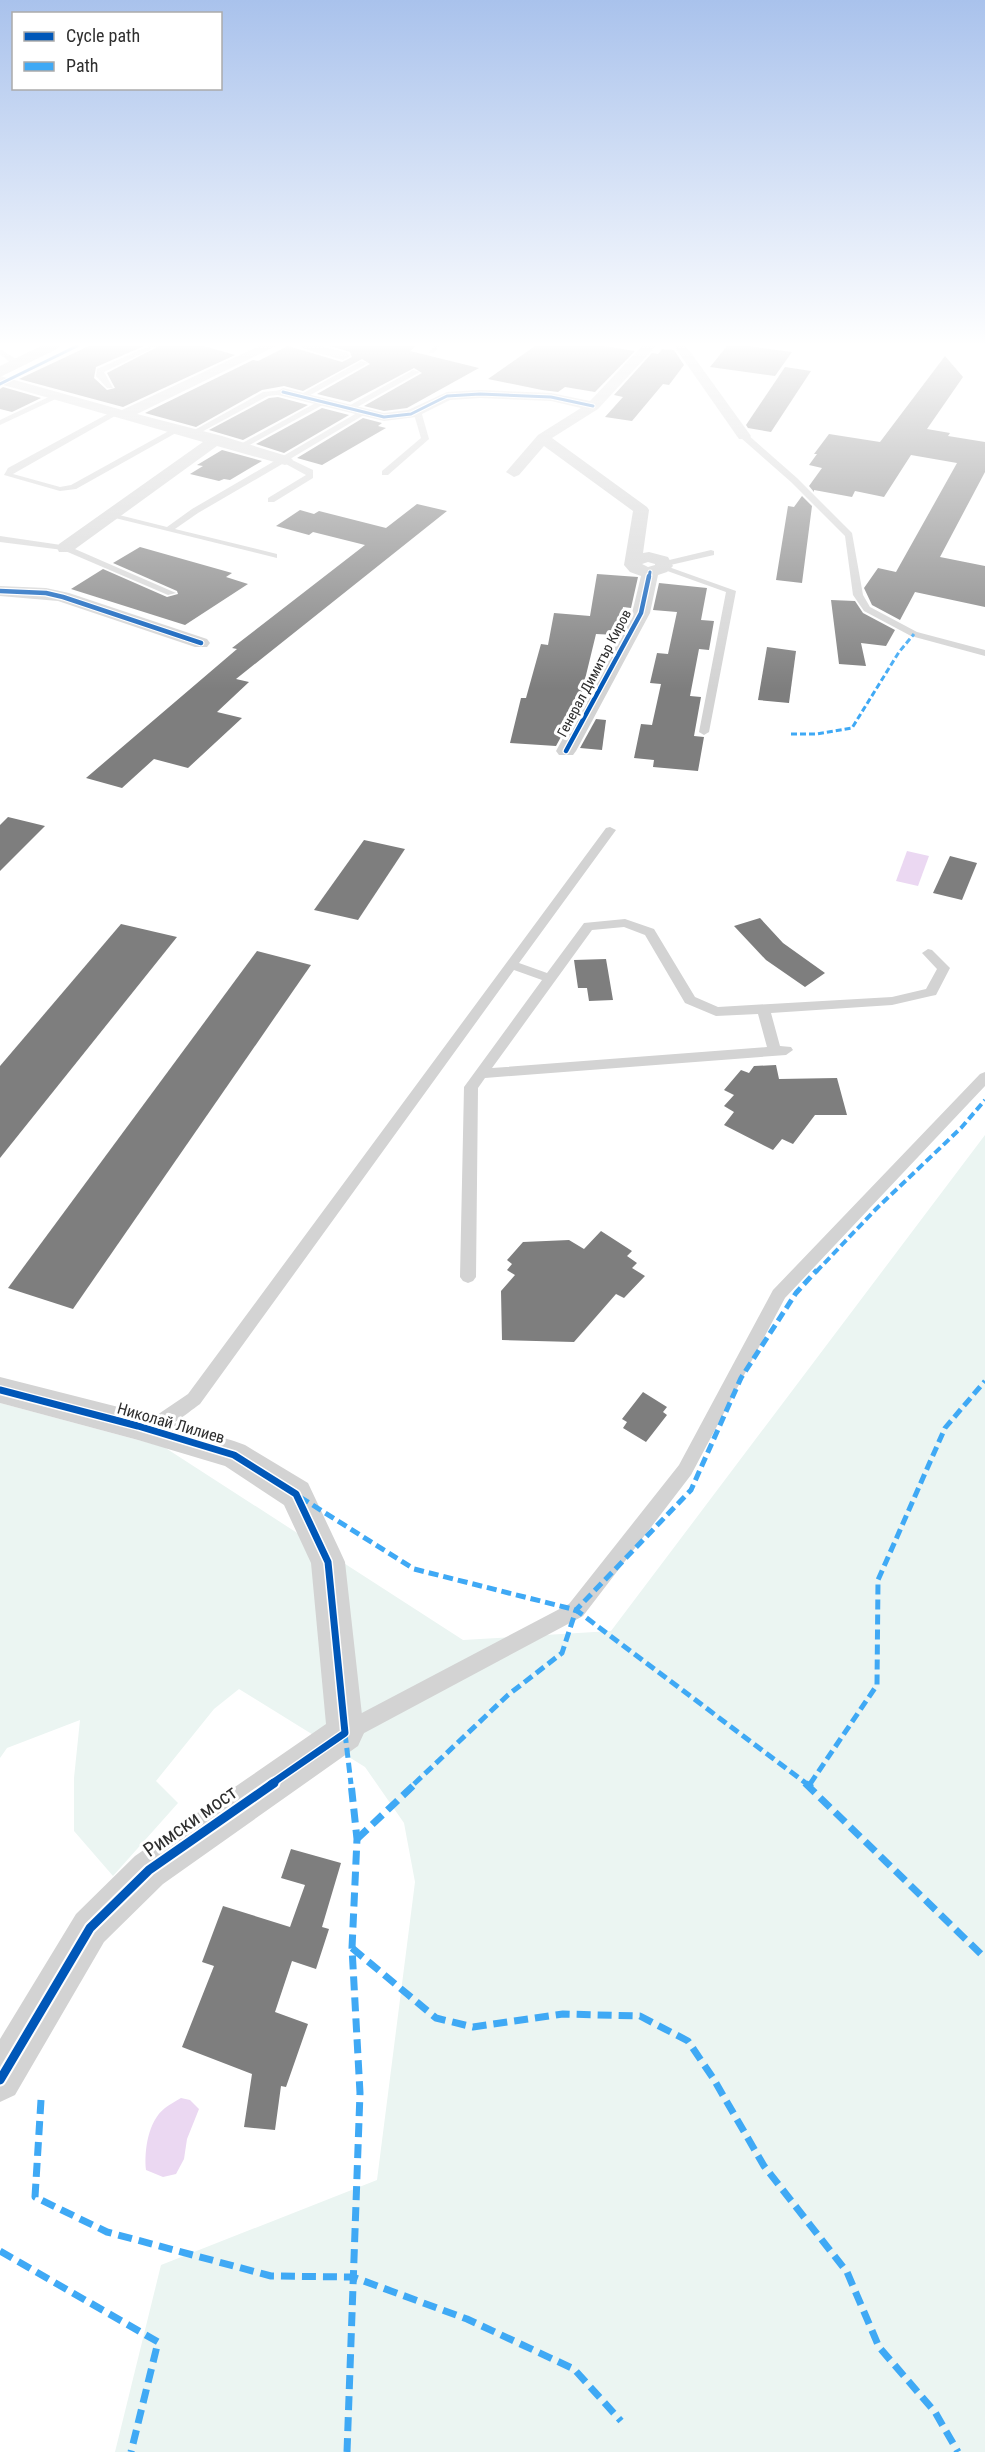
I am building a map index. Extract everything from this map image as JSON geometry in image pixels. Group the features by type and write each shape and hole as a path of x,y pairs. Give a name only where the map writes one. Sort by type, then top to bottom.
{"street":[{"path":"65,548 188,460"},
{"path":"514,472 524,460"},
{"name":"Генерал Димитър Киров","path":"566,750 641,613 651,562 641,510 610,485 572,460"},
{"path":"0,591 46,593 63,597 201,643"},
{"name":"Николай Лилиев","path":"0,1390 138,1426 234,1455 296,1494 328,1562 345,1733"},
{"name":"Римски мост","path":"0,2080 90,1928 149,1870 345,1733"}],"lane":[{"path":"30,460 11,470 8,475 60,489 73,487 127,460"},
{"path":"168,530 195,511 284,460"},
{"path":"271,500 310,476 310,472 306,469 286,460"},
{"path":"385,473 400,460"},
{"path":"772,460 849,535 858,595 867,609 914,634 985,653"},
{"path":"111,516 274,556"},
{"path":"0,538 65,548 171,593"},
{"path":"651,562 711,553"},
{"path":"651,562 731,591 704,732"},
{"path":"138,1426 161,1422 194,1399 610,830"},
{"path":"468,1277 471,1087 588,926 625,923 650,932 690,1000 716,1012 892,1001 931,992 944,968 928,953"},
{"path":"512,965 550,978"},
{"path":"479,1074 780,1051 763,1009"},
{"path":"345,1733 576,1610 685,1470 779,1294 985,1077"}],"shaded area":[{"path":"907,851 929,856 918,886 896,881"},
{"path":"985,1135 985,2452 115,2452 161,2265 377,2180 415,1882 404,1823 365,1767 239,1689 214,1709 156,1781 178,1803 113,1876 74,1831 74,1778 80,1720 7,1748 0,1758 0,1403 164,1447 463,1640 611,1631"},
{"path":"181,2098 190,2100 199,2109 187,2139 184,2159 176,2174 163,2177 146,2170 148,2137 159,2114"}],"building":[{"path":"205,460 262,461 230,480 219,481 190,474 203,466 197,465"},
{"path":"306,460 330,460 322,465"},
{"path":"812,460 908,460 884,497 855,491 852,497 814,490 814,492 809,486 822,468 809,465"},
{"path":"942,460 985,460 985,472 940,557 985,566 985,607 915,592 900,620 872,605 864,588 878,568 896,572 957,463"},
{"path":"802,496 812,506 802,583 776,580 788,506 794,507"},
{"path":"417,504 447,511 236,679 249,682 217,712 242,718 188,768 154,759 122,788 86,778 237,649 232,648 365,545 313,532 309,535 276,526 300,510 314,514 319,511 386,528"},
{"path":"140,547 232,573 226,577 248,584 185,625 71,589 103,569 167,597 178,594 177,591 113,563"},
{"path":"597,574 638,577 631,608 623,607 620,631 617,635 596,634 579,704 556,746 510,743 521,698 526,698 541,644 548,645 554,613 590,616"},
{"path":"659,583 707,588 701,620 714,621 709,650 699,649 690,696 701,697 694,736 704,737 698,771 653,767 654,760 634,758 641,724 652,725 661,684 650,683 657,653 668,654 677,612 653,610"},
{"path":"831,600 855,601 863,613 895,630 886,646 861,643 866,666 839,664"},
{"path":"767,647 796,651 789,703 758,700"},
{"path":"596,719 606,720 602,750 580,748"},
{"path":"8,817 45,826 0,871 0,825"},
{"path":"364,840 405,849 358,920 314,910"},
{"path":"950,856 977,863 962,900 933,893"},
{"path":"760,918 783,943 825,973 805,987 766,960 734,926"},
{"path":"121,924 177,937 0,1158 0,1066"},
{"path":"257,951 311,965 73,1309 8,1288"},
{"path":"606,959 613,1000 589,1001 587,988 578,988 574,960"},
{"path":"776,1065 779,1079 837,1078 847,1115 815,1115 793,1144 782,1139 773,1150 724,1125 734,1112 724,1106 734,1095 724,1090 741,1070 749,1073 754,1066"},
{"path":"601,1231 632,1251 627,1256 637,1263 632,1268 645,1276 624,1298 616,1294 574,1342 502,1340 501,1291 515,1275 507,1270 512,1264 507,1260 523,1242 569,1240 584,1249"},
{"path":"643,1392 667,1407 663,1412 667,1415 646,1442 623,1428 627,1422 622,1419"},
{"path":"291,1849 341,1863 322,1927 329,1929 316,1969 292,1961 275,2012 308,2024 286,2087 281,2086 275,2130 244,2127 252,2074 182,2047 214,1966 202,1962 223,1906 290,1927 305,1885 281,1878"}],"marked path":[{"path":"791,734 816,734 852,728 899,652 914,634"},
{"path":"357,1839 508,1695 562,1653 576,1610 691,1490 741,1378 796,1293 876,1209 961,1128 985,1100"},
{"path":"809,1786 877,1685 878,1580 945,1428 985,1381"},
{"path":"300,1497 414,1569 576,1610 809,1786 985,1958"},
{"path":"345,1733 357,1839 352,1948 360,2093 347,2452"},
{"path":"352,1948 436,2018 473,2027 563,2014 640,2016 688,2041 713,2078 764,2166 847,2272 879,2347 935,2412 958,2452"},
{"path":"41,2100 35,2197 107,2232 271,2276 353,2277 467,2319 574,2369 621,2421"},
{"path":"0,2251 158,2342 131,2452"}],"cycle path":[{"path":"566,751 641,613 650,572"},
{"path":"0,591 46,593 63,597 201,643"},
{"path":"0,1390 138,1426 234,1455 296,1494 328,1562 345,1733 149,1870 90,1928 0,2080"}]}
